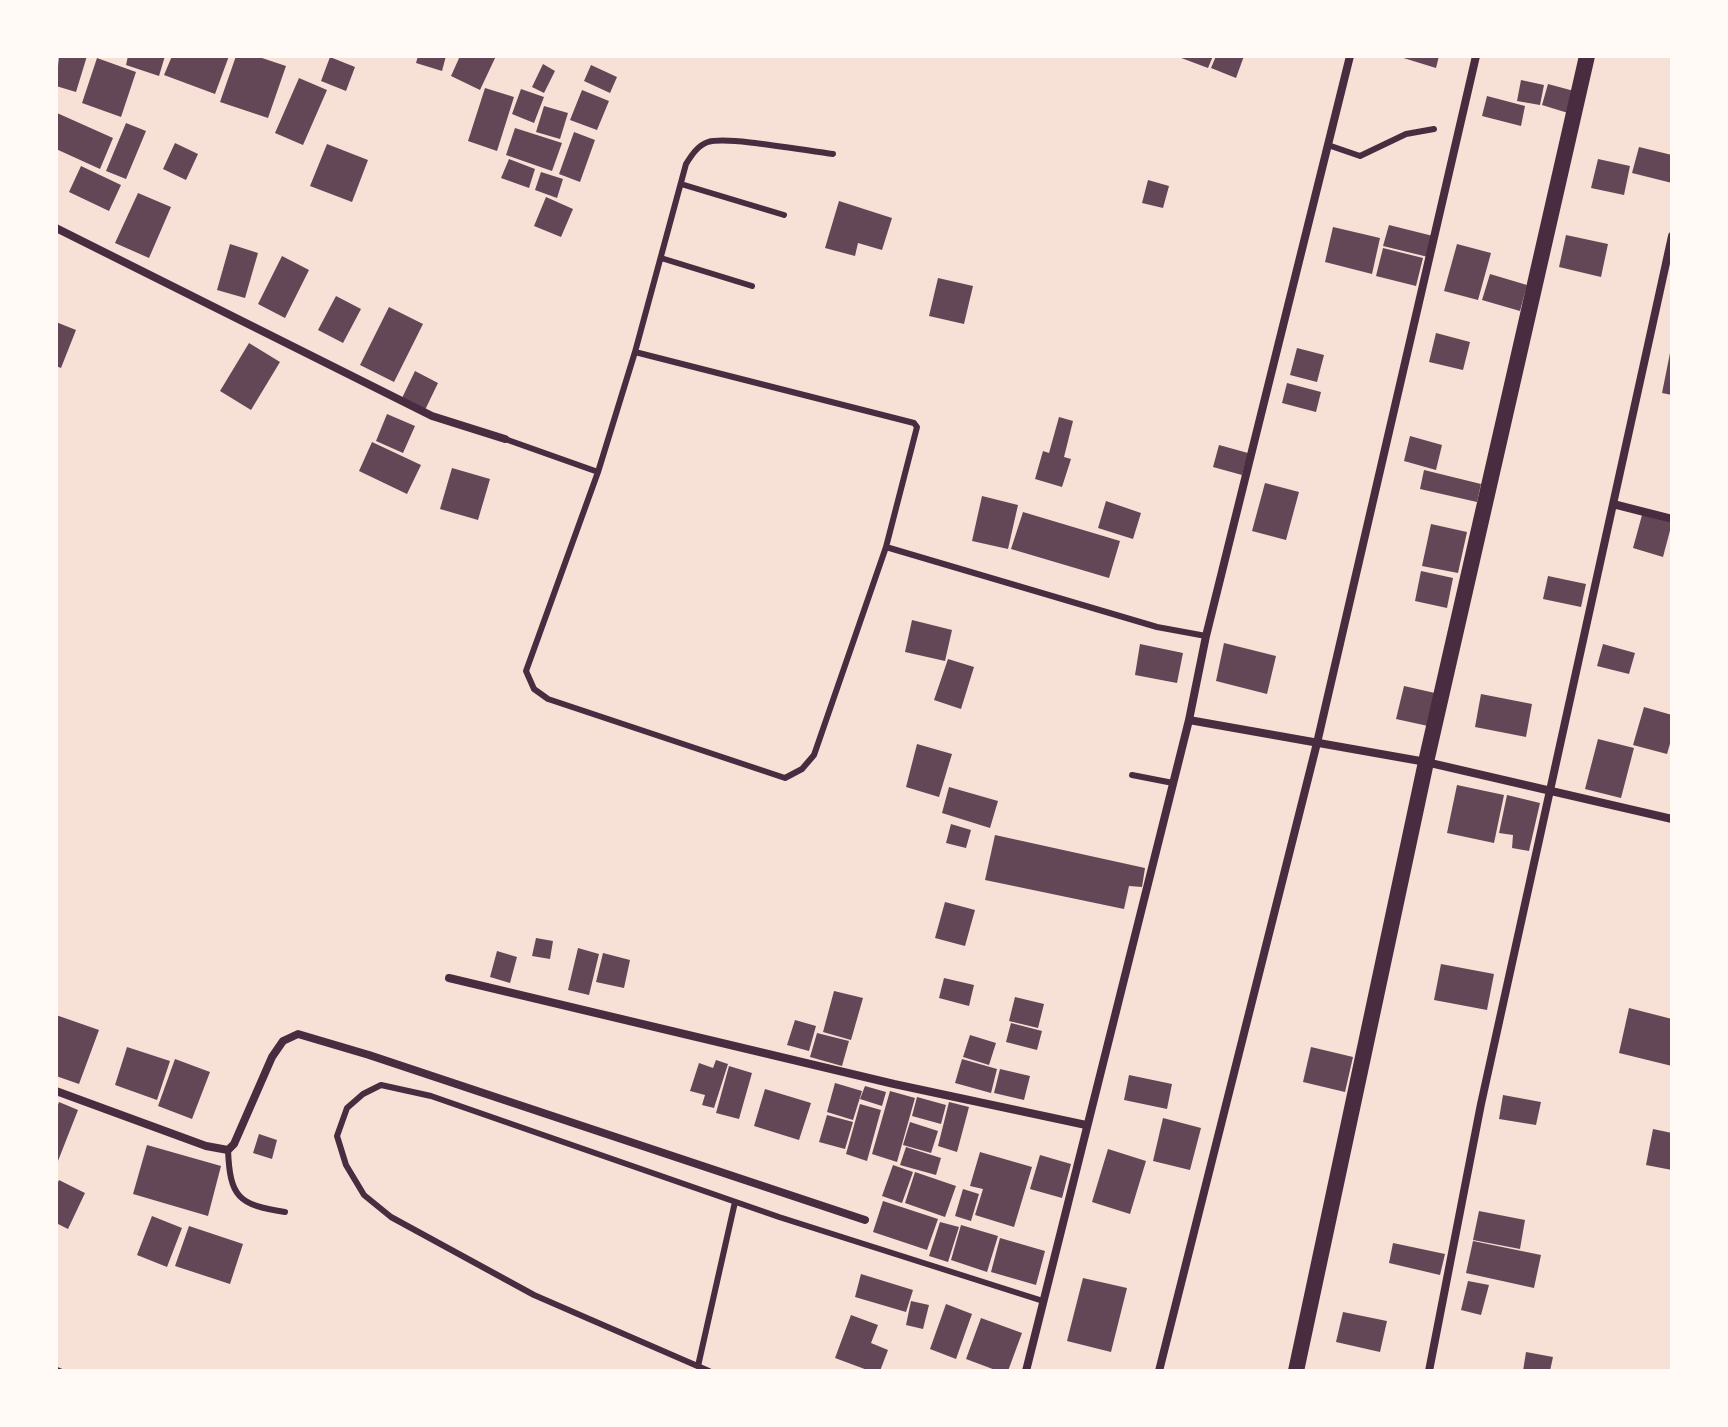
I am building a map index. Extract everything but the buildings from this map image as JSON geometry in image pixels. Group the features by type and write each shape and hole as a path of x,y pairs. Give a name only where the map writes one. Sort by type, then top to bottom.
{"main road":[{"path":"1296,1371 1426,762 1587,56"}],"street":[{"path":"1026,1371 1189,720 1206,636 1350,56"},
{"path":"1159,1371 1317,743 1476,56"},
{"path":"56,228 432,416 505,439"},
{"path":"1429,1371 1481,1104 1672,236"},
{"path":"1613,504 1672,519"},
{"path":"1189,720 1426,762 1672,819"},
{"path":"449,978 894,1084 1086,1125"},
{"path":"56,1091 206,1146 228,1150 234,1144 272,1057 283,1041 298,1034 865,1220"}],"lane":[{"path":"1328,145 1360,156 1406,134 1434,129"},
{"path":"635,352 914,423 918,432 886,547 814,755 802,769 785,778 548,699 534,689 526,671 598,472 690,157 708,142 731,141 833,154"},
{"path":"681,184 784,215"},
{"path":"661,258 752,286"},
{"path":"505,439 598,472"},
{"path":"886,547 1157,627 1206,636"},
{"path":"1132,775 1173,783"},
{"path":"709,1371 534,1295 391,1217 364,1195 346,1165 337,1136 347,1108 363,1094 381,1085 431,1096 735,1202 1043,1301"},
{"path":"228,1150 230,1183 237,1195 261,1209 285,1212"},
{"path":"698,1366 735,1202"}]}
